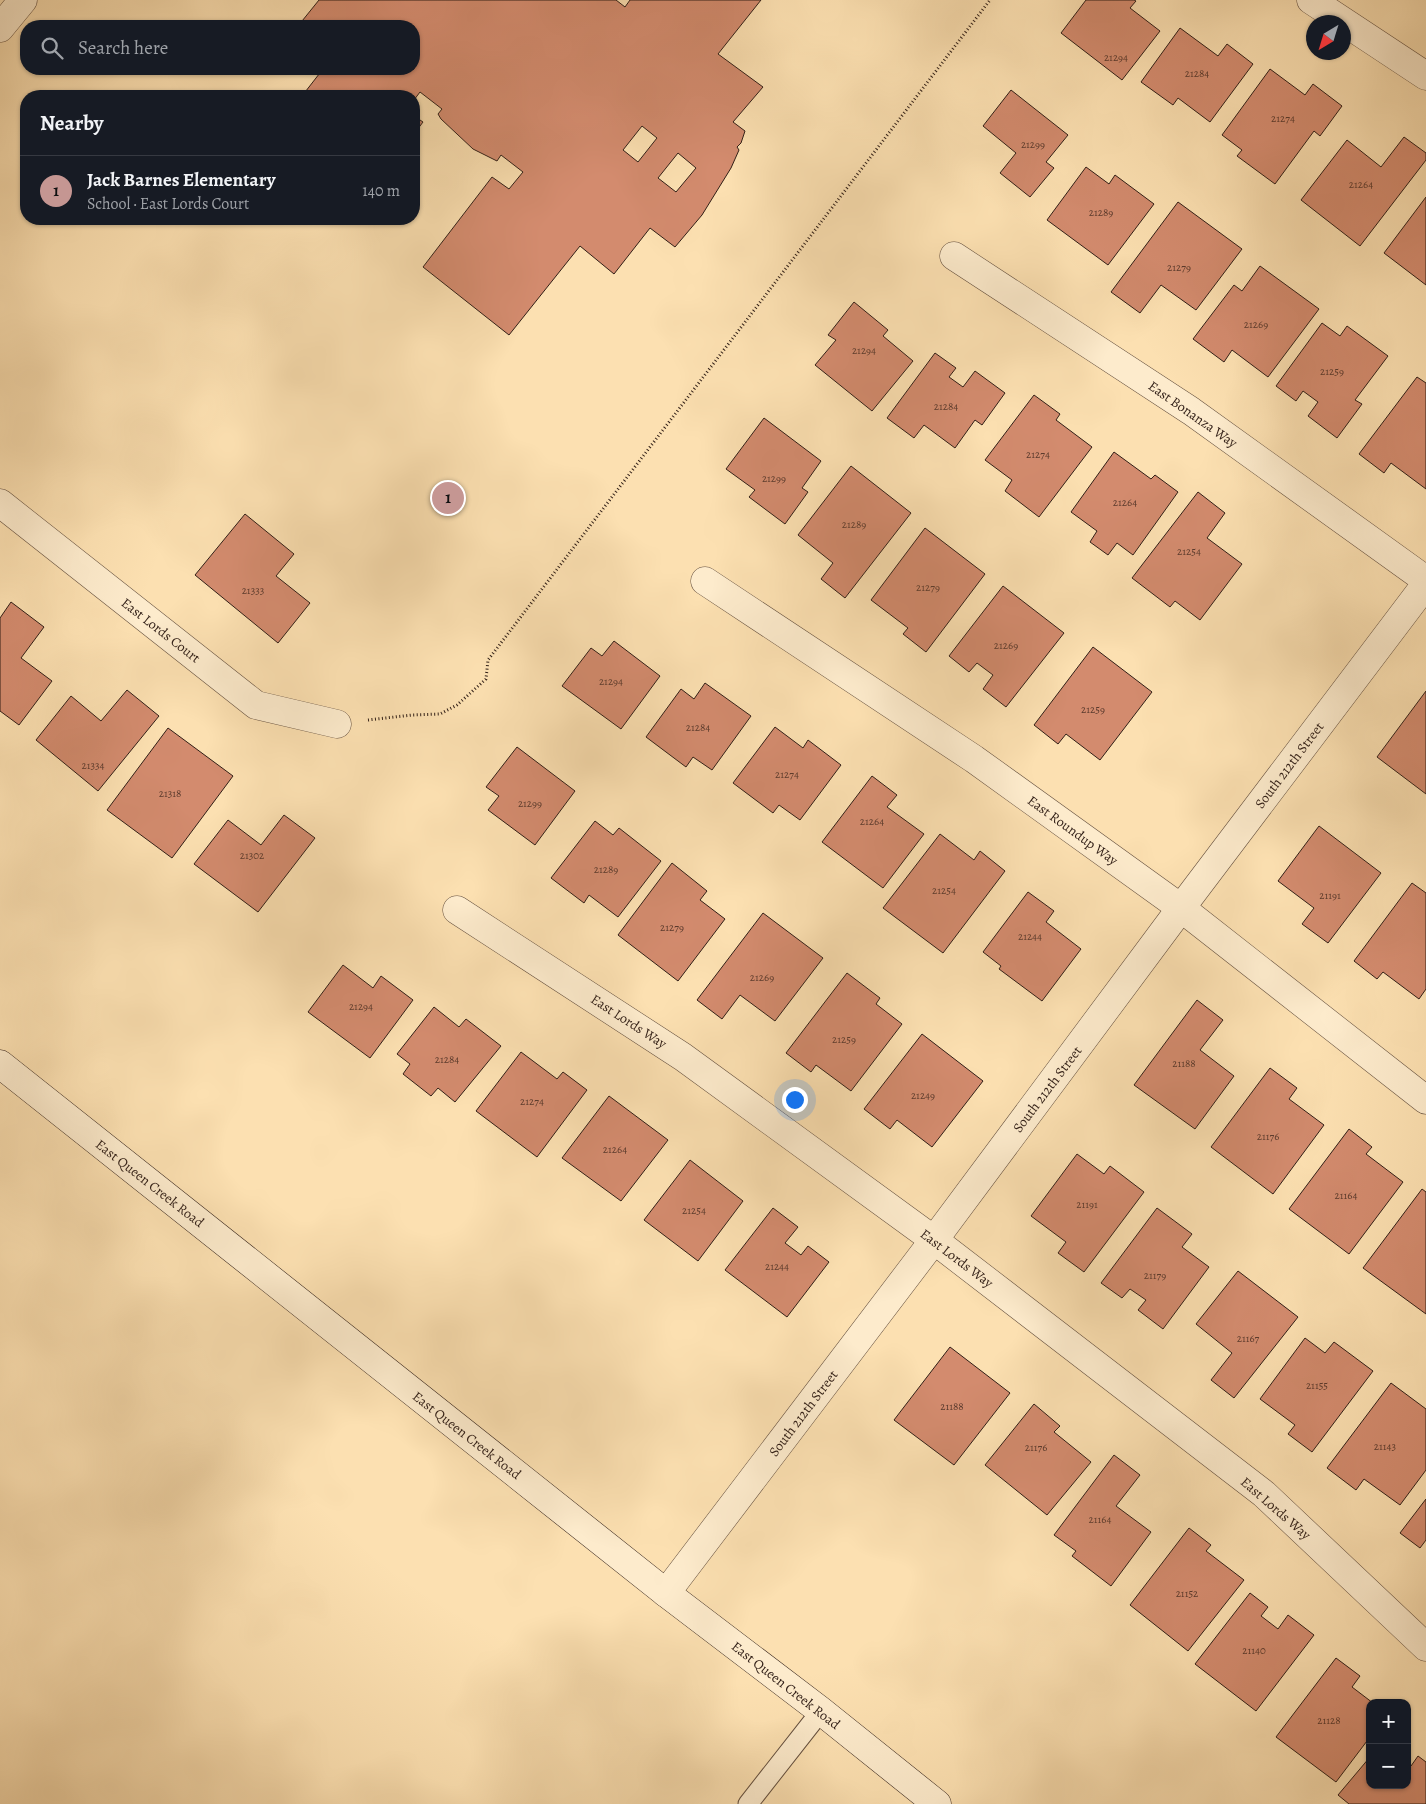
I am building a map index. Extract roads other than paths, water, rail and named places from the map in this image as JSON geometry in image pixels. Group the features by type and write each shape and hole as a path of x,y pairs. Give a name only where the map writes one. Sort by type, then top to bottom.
{"street":[{"path":"0,28 23,0"},
{"path":"1311,0 1426,76"},
{"name":"East Bonanza Way","path":"954,256 1191,411 1426,580"},
{"name":"East Lords Court","path":"0,503 256,705 338,724"},
{"name":"East Roundup Way","path":"705,581 974,759 1181,908 1426,1100"},
{"name":"South 212th Street","path":"666,1593 934,1240 1181,908 1426,584"},
{"name":"East Lords Way","path":"457,910 683,1056 934,1240 1264,1494 1426,1647"},
{"name":"East Queen Creek Road","path":"0,1064 666,1593 820,1711 937,1804"}],"lane":[{"path":"748,1804 820,1711"}],"place":[{"name":"Jack Barnes Elementary","path":"448,498"}]}
